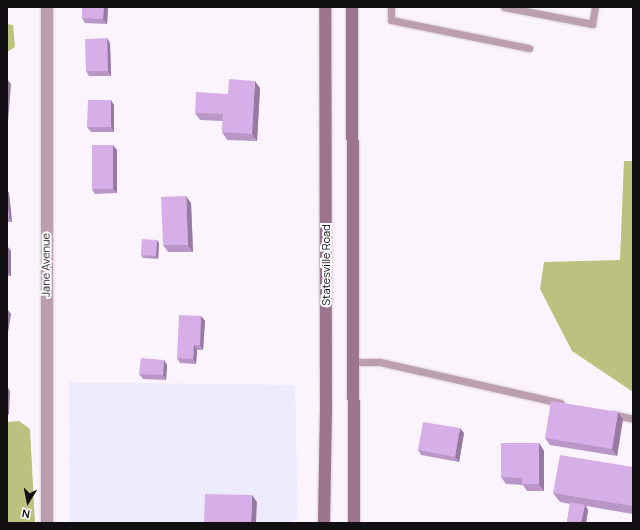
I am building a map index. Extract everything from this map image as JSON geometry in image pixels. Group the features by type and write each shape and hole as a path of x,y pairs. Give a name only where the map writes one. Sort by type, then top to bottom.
{"main road":[{"name":"Statesville Road","path":"324,523 326,413 325,7"},
{"path":"352,7 354,523"}],"street":[{"name":"Jane Avenue","path":"46,7 47,523"}],"lane":[{"path":"391,7 391,20 529,48"},
{"path":"504,7 592,24 595,7"},
{"path":"353,362 380,362 565,404"},
{"path":"601,412 633,419"}],"shaded area":[{"path":"69,382 295,385 298,519 286,523 70,523"}],"green space":[{"path":"7,24 13,25 15,47 7,52"},
{"path":"624,161 633,161 633,392 572,351 540,289 544,262 620,260"},
{"path":"19,421 30,429 35,523 7,523 7,422"}],"building":[{"path":"82,7 104,7 103,19 82,18"},
{"path":"107,38 108,71 86,71 85,39"},
{"path":"229,79 255,81 252,134 222,132 223,114 195,113 196,92 228,94"},
{"path":"88,100 111,100 111,127 87,127"},
{"path":"92,145 113,145 113,189 92,189"},
{"path":"186,196 188,245 163,245 161,197"},
{"path":"7,200 9,217 7,217"},
{"path":"142,239 157,240 156,256 141,255"},
{"path":"179,315 201,316 200,345 194,345 193,359 177,358"},
{"path":"141,358 164,360 163,375 139,374"},
{"path":"551,401 618,412 612,449 545,438"},
{"path":"423,422 460,428 455,457 418,450"},
{"path":"501,443 539,443 539,484 522,484 522,478 501,477"},
{"path":"560,455 633,467 633,506 553,493"},
{"path":"205,494 252,495 251,523 204,523"},
{"path":"570,502 585,505 581,523 567,522"}]}
